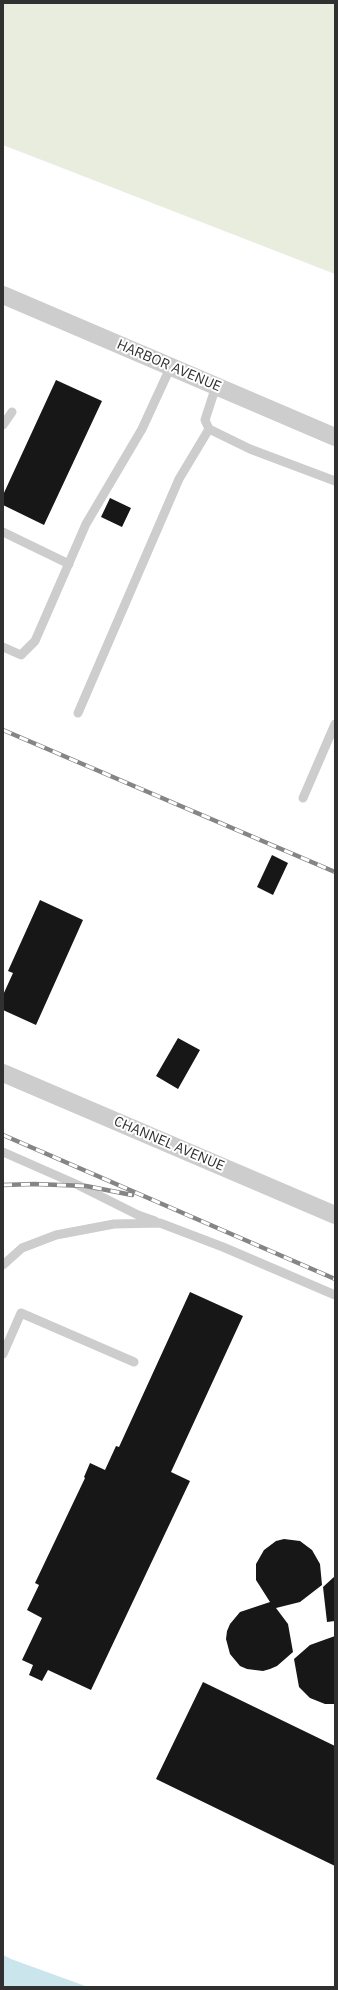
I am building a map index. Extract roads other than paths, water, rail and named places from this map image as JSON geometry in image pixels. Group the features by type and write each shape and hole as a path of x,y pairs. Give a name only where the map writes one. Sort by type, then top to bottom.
{"street":[{"name":"HARBOR AVENUE","path":"3,295 335,436"},
{"name":"CHANNEL AVENUE","path":"3,1073 335,1215"}],"lane":[{"path":"3,647 21,655 34,641 86,524 142,430 170,366"},
{"path":"216,386 205,420 209,429 250,449 335,482"},
{"path":"3,425 12,412"},
{"path":"78,713 179,479 209,429"},
{"path":"3,532 69,564"},
{"path":"303,798 335,724"},
{"path":"3,1152 78,1185 138,1215 223,1246 335,1295"},
{"path":"3,1265 22,1248 56,1235 114,1224 160,1223"},
{"path":"3,1354 21,1312 134,1362"}],"water":[{"path":"3,1955 11,1959 88,1987 3,1987"}],"railway":[{"path":"3,730 335,872"},
{"path":"3,1135 335,1279"},
{"path":"3,1185 34,1184 86,1186 132,1195"}]}
